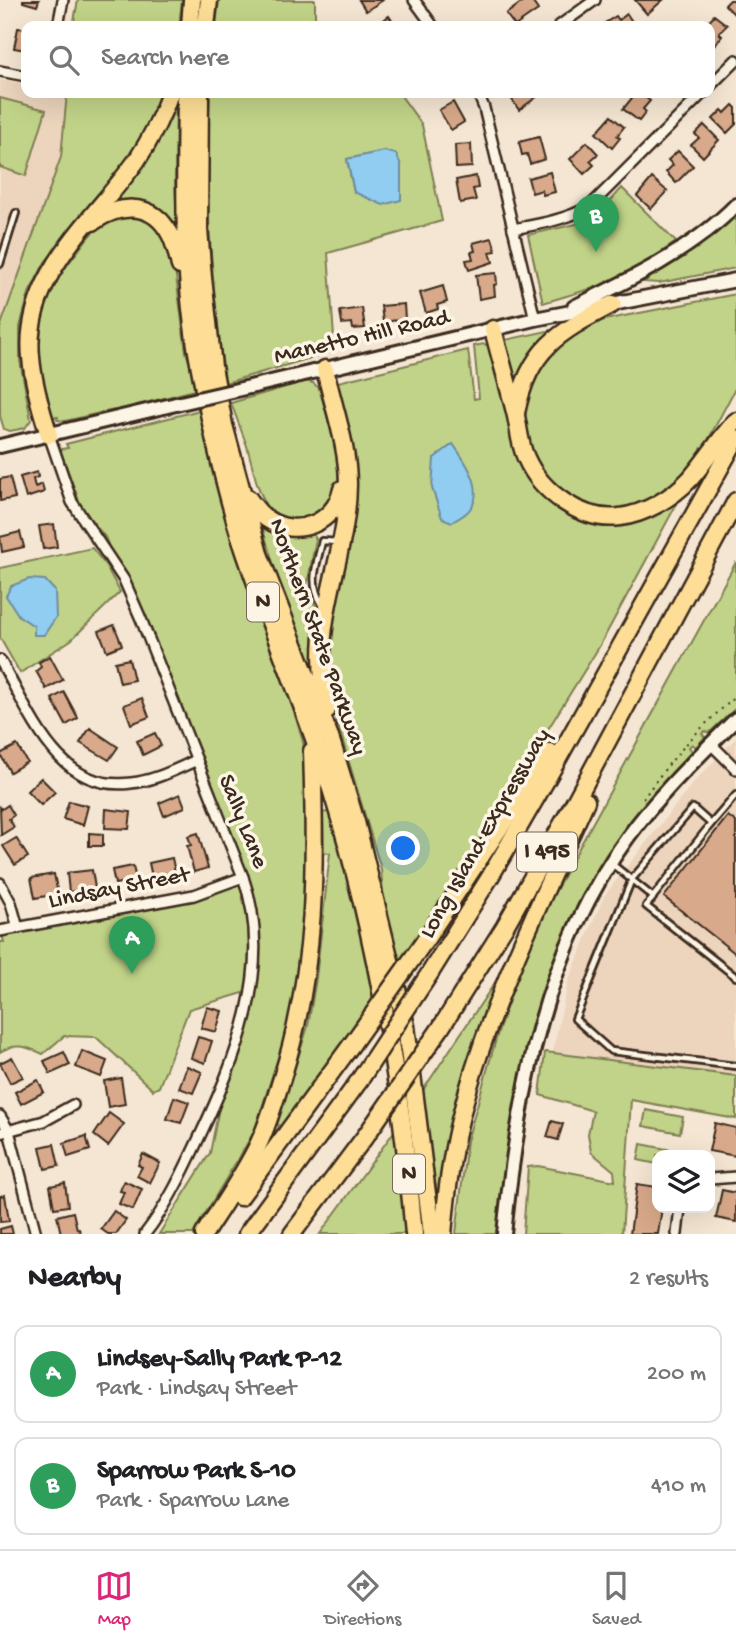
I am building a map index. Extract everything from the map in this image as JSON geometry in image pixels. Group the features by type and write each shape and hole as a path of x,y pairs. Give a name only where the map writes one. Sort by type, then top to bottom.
{"highway":[{"path":"189,21 192,0"},
{"path":"207,21 209,0"},
{"path":"49,435 31,356 34,315 47,277 150,140 168,98"},
{"name":"Northern State Parkway","path":"186,98 185,211 189,293 198,360 220,467 241,541 337,809 372,947 397,1077 414,1234"},
{"name":"Northern State Parkway","path":"200,98 199,229 212,367 224,425 260,554 330,737 356,822 406,1026 432,1234"},
{"path":"85,227 114,210 135,208 154,215 168,230 189,293"},
{"path":"516,415 527,373 537,356 567,328 613,304"},
{"path":"492,329 526,459 547,488 579,510 600,516 621,517 653,508 689,480 736,421"},
{"path":"243,490 259,511 276,524 288,527 305,527 316,523 329,516 335,508 343,482 322,370"},
{"path":"322,370 347,470 345,524 327,610 322,655 330,737"},
{"name":"Long Island Expressway","path":"247,1234 359,1081 490,877 736,439"},
{"name":"I 495","path":"292,1234 367,1134 440,1029 511,914 576,800 736,501"},
{"path":"211,1234 424,942 614,653"},
{"path":"443,1234 457,1130 494,1009 645,670"},
{"path":"204,1234 240,1180 259,1143 288,1060 300,1013 313,918 315,869 311,734"}],"main road":[{"path":"560,314 632,279 692,240 736,205"},
{"name":"Manetto Hill Road","path":"0,446 535,319 736,280"},
{"path":"504,1234 520,1114 544,1011 583,912 610,863 655,802 736,719"}],"street":[{"path":"59,21 63,0"},
{"path":"414,0 429,21"},
{"path":"566,21 595,0"},
{"path":"715,81 736,60"},
{"path":"0,71 21,75"},
{"path":"480,98 535,319"},
{"path":"513,229 552,222 575,215 589,207 698,98"},
{"name":"Sally Lane","path":"49,435 72,502 124,579 243,877 252,912 254,946 251,992 244,1025 202,1132 170,1195 145,1234"},
{"path":"0,660 50,749 82,776 108,784 132,783 161,775 197,760"},
{"path":"711,744 736,769"},
{"name":"Lindsay Street","path":"0,932 194,895 243,877"},
{"path":"0,883 11,903 18,928"},
{"path":"4,1132 44,1121 73,1105"},
{"path":"0,1116 36,1234"},
{"path":"715,1179 736,1177"},
{"path":"677,1234 679,1213"}],"lane":[{"path":"0,264 16,214"},
{"path":"316,523 322,541 313,584 314,592 327,610"},
{"path":"322,541 342,543"},
{"path":"736,795 646,906 736,977"},
{"path":"711,824 693,808 632,879 575,1019 611,1051 736,1066"},
{"path":"610,863 653,897"}],"shaded area":[{"path":"0,80 21,83 21,98 67,98 61,157 0,328"},
{"path":"736,738 736,1090 550,1064 568,982 604,896 693,783"}],"green space":[{"path":"78,0 182,0 180,21 74,21"},
{"path":"219,0 315,0 315,21 217,21"},
{"path":"0,98 46,110 26,176 0,167"},
{"path":"67,98 161,98 125,169 45,262 29,293 20,327 20,361 31,420 25,428 10,431 4,429 0,416 0,328 61,157"},
{"path":"210,98 403,98 422,125 442,221 328,253 335,351 225,383 210,238","holes":["384,151 354,192 347,159"]},
{"path":"176,99 175,184 178,236 167,217 152,206 134,202 111,204"},
{"path":"622,188 676,242 645,263 600,286 543,303 528,235 585,222 599,214"},
{"path":"736,213 736,268 659,283 643,282 674,263"},
{"path":"121,214 154,220 172,246 186,352 198,389 123,409 65,421 57,420 58,417 53,417 47,403 38,357 44,310 58,278 87,239 101,224"},
{"path":"736,294 736,387 692,465 662,494 636,508 599,509 564,496 540,469 526,438 525,397 539,363 564,335 599,321"},
{"path":"566,327 517,384 512,384 503,345 505,340"},
{"path":"484,344 492,347 550,498 631,522 656,514 681,496 599,647 399,965 383,894 381,869 337,722 329,686 327,647 348,542 334,383 468,350 474,399 479,398 474,346"},
{"path":"306,381 319,388 337,460 337,489 333,503 321,518 286,523 264,509 266,506 231,403"},
{"path":"200,410 222,501 249,588 285,681 303,742 310,781 304,783 313,818 311,907 289,1024 254,1132 193,1234 159,1234 210,1153 227,1068 250,991 189,1009 159,1087 153,1090 96,1037 64,1036 43,1054 22,1047 11,1047 0,1052 0,942 4,942 1,931 196,895 242,879 105,537 82,509 61,452 62,449 68,448 66,444"},
{"path":"260,520 310,529 316,539 307,585 321,619 320,684 310,665 279,583"},
{"path":"92,548 106,566 120,592 71,640 20,673 0,638 0,568"},
{"path":"736,562 736,708 709,733 705,731 702,734 705,737 696,747 692,744 689,747 692,751 615,845 580,902 543,993 530,1040 510,1136 497,1234 456,1234 467,1141 498,1032 520,968 552,897"},
{"path":"331,811 377,995 281,1126 277,1125 308,1026 316,978 330,853 324,852 323,813"},
{"path":"510,960 443,1195 437,1195 421,1093"},
{"path":"545,1052 736,1076 736,1119 631,1100 622,1234 523,1234 528,1167 538,1166 615,1181 614,1171 591,1152 588,1134 593,1111 540,1095"},
{"path":"646,1110 683,1117 680,1133 643,1126"},
{"path":"398,1126 407,1234 320,1234"},
{"path":"641,1144 672,1150 652,1150 652,1163 638,1160"}],"water":[{"path":"384,151 396,154 401,165 401,200 383,205 354,192 347,159"},
{"path":"453,444 472,475 476,493 468,511 452,522 442,518 432,488 434,458"},
{"path":"29,579 45,580 55,591 56,617 44,635 34,635 34,626 19,616 6,596 11,586"}],"building":[{"path":"23,0 39,0 37,6"},
{"path":"359,0 383,0 366,11"},
{"path":"525,0 531,0 538,10 522,21 511,21 506,14"},
{"path":"635,0 663,0 647,14"},
{"path":"730,0 736,0 736,16 725,5"},
{"path":"627,14 632,21 608,21 616,16 619,20"},
{"path":"714,15 727,25 719,33 722,36 715,45 715,21 709,21"},
{"path":"18,28 21,28 21,49 14,48"},
{"path":"511,98 535,98 519,110"},
{"path":"632,98 646,98 650,101 643,109 646,112 639,121 623,109"},
{"path":"453,102 464,122 451,130 439,110"},
{"path":"733,105 736,108 736,124 727,133 713,119 722,110 725,113"},
{"path":"611,116 624,127 612,148 596,133"},
{"path":"704,125 719,140 703,157 691,145 699,138 695,134"},
{"path":"539,137 545,159 530,164 527,154 522,155 519,142"},
{"path":"587,142 598,154 590,161 594,165 584,174 570,159"},
{"path":"471,144 472,167 456,168 455,145"},
{"path":"678,151 693,166 676,183 666,172 673,165 668,160"},
{"path":"550,172 555,192 543,195 542,190 532,193 528,178"},
{"path":"476,176 478,188 473,189 476,200 460,203 456,180"},
{"path":"652,178 667,191 651,209 637,196"},
{"path":"492,238 496,251 490,252 493,262 469,270 466,260 473,259 473,243"},
{"path":"496,273 495,296 479,299 476,275"},
{"path":"443,286 447,302 426,313 420,293"},
{"path":"404,304 405,319 383,322 381,306"},
{"path":"362,308 365,328 353,329 352,323 342,324 340,311"},
{"path":"37,472 38,477 33,479 35,487 42,484 44,492 26,498 20,477"},
{"path":"10,477 15,498 0,501 0,479"},
{"path":"54,524 57,547 43,549 39,526"},
{"path":"20,532 24,547 2,552 0,537"},
{"path":"114,625 122,645 107,651 99,631"},
{"path":"50,656 63,680 46,689 36,671 41,667 39,662"},
{"path":"129,659 134,680 120,683 115,662"},
{"path":"64,692 78,718 66,725 52,699"},
{"path":"142,698 149,717 131,724 124,705"},
{"path":"90,728 118,747 109,760 80,743"},
{"path":"155,733 161,746 143,755 137,741"},
{"path":"17,745 27,762 10,772 0,754"},
{"path":"41,778 55,792 41,805 27,791"},
{"path":"180,794 185,807 164,816 159,803"},
{"path":"69,801 88,806 83,825 63,819"},
{"path":"8,805 14,815 9,819 14,827 1,835 0,807 2,809"},
{"path":"106,809 131,812 129,829 105,828"},
{"path":"728,816 736,822 736,954 664,897"},
{"path":"89,833 103,834 103,846 89,846"},
{"path":"198,833 208,868 194,872 187,846 191,845 188,836"},
{"path":"16,838 28,857 15,865 3,846"},
{"path":"172,858 175,872 152,877 149,863"},
{"path":"133,866 136,880 115,884 112,870"},
{"path":"92,870 95,888 69,892 67,873"},
{"path":"54,874 58,894 35,898 31,878"},
{"path":"207,1007 222,1011 216,1032 201,1028"},
{"path":"198,1037 212,1041 205,1063 191,1058"},
{"path":"82,1051 107,1061 101,1077 76,1067"},
{"path":"64,1052 70,1065 50,1074 44,1061"},
{"path":"12,1057 23,1077 10,1083 0,1063"},
{"path":"187,1066 202,1072 193,1093 179,1088"},
{"path":"121,1078 125,1104 108,1107 104,1081"},
{"path":"38,1080 44,1092 21,1104 15,1092"},
{"path":"174,1097 189,1102 181,1123 167,1119"},
{"path":"109,1113 124,1124 108,1146 94,1135"},
{"path":"552,1121 563,1124 558,1140 547,1137"},
{"path":"715,1123 736,1128 736,1156 709,1150"},
{"path":"86,1136 90,1150 68,1157 64,1143"},
{"path":"54,1144 59,1166 45,1169 40,1147"},
{"path":"143,1154 160,1163 150,1183 137,1176 142,1167 138,1165"},
{"path":"124,1181 142,1189 133,1210 119,1204 124,1192 120,1191"},
{"path":"65,1183 68,1206 54,1208 50,1186"},
{"path":"637,1184 652,1186 652,1213 661,1213 658,1234 630,1234"},
{"path":"722,1190 736,1193 736,1222 716,1218"},
{"path":"5,1195 9,1221 0,1222 0,1196"},
{"path":"114,1211 126,1220 116,1234 108,1234 101,1229"},
{"path":"73,1212 81,1234 61,1234 57,1216"},
{"path":"11,1226 13,1234 0,1234 0,1229"}],"place":[{"name":"Sparrow Park S-10","path":"596,252"},
{"name":"Lindsey-Sally Park P-12","path":"132,974"}]}
